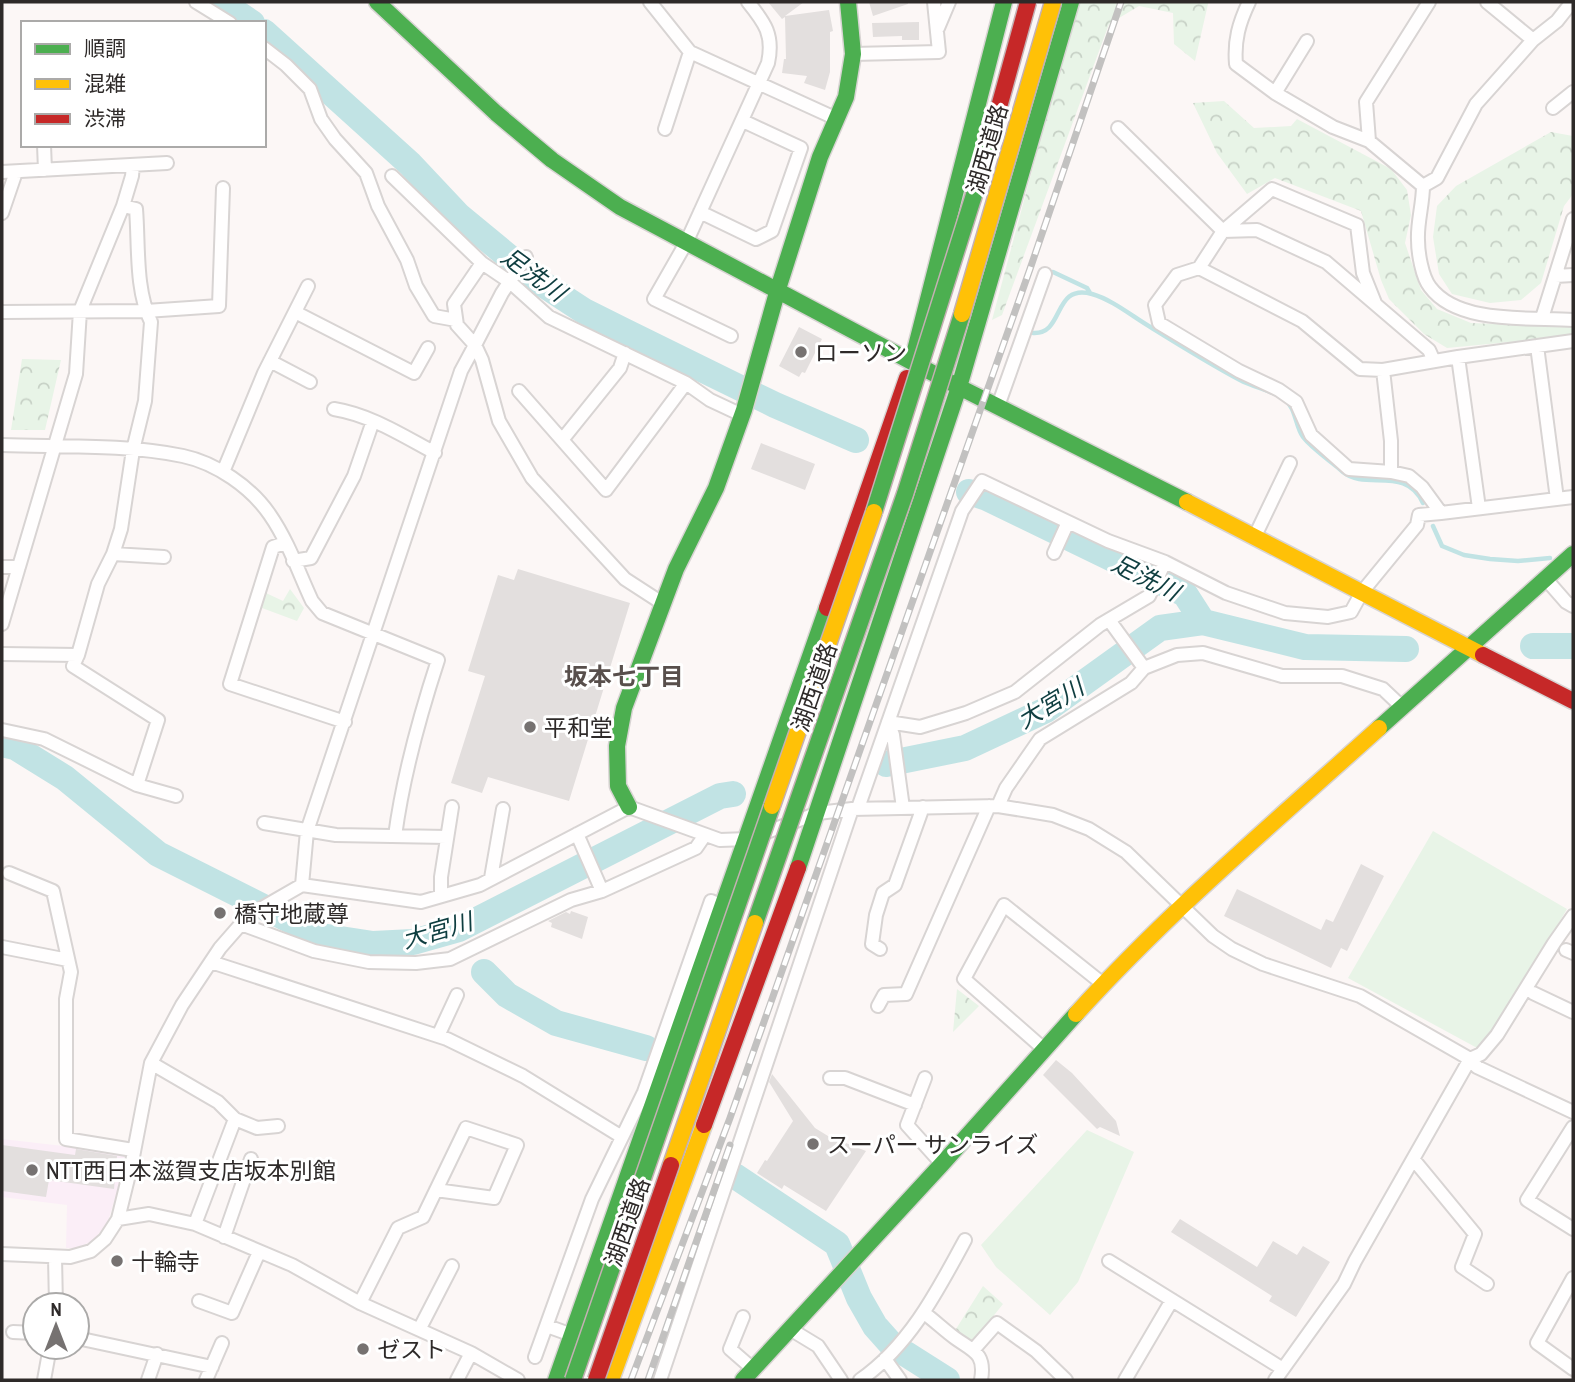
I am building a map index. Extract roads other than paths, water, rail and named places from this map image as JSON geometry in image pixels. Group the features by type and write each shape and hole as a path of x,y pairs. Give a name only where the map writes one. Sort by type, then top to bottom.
{"main road":[{"path":"377,2 496,113 552,160 620,207 959,387 1255,536 1573,701"},
{"path":"634,809 618,786 617,746 624,708 662,604 716,488 743,412 778,289 820,158 851,75 852,26 848,2"},
{"path":"556,1380 649,1095 748,839 912,362 1004,2"},
{"name":"湖西道路","path":"573,1380 883,487 974,195 1028,2"},
{"name":"湖西道路","path":"596,1380 905,494 957,332 1053,2"},
{"path":"611,1380 818,814 959,387 1071,2"},
{"path":"748,1375 1103,984 1182,906 1573,554"}],"street":[{"path":"196,2 227,21"},
{"path":"650,2 690,52 837,118"},
{"path":"731,336 654,299 686,243 760,84 771,49 770,35 748,2"},
{"path":"853,54 939,52 934,2"},
{"path":"938,28 949,2"},
{"path":"1248,2 1238,24 1234,43 1236,64 1275,93 1333,127 1368,141 1423,186"},
{"path":"1368,141 1366,102 1429,2"},
{"path":"1487,2 1533,40"},
{"path":"1423,186 1437,178 1476,104 1533,40 1557,21 1572,2"},
{"path":"1557,21 1573,18"},
{"path":"1275,93 1307,41"},
{"path":"266,50 310,89 321,120 366,173 378,206 407,260 416,286 434,316 456,320"},
{"path":"665,130 690,52"},
{"path":"1553,108 1573,92"},
{"path":"700,212 756,239 772,231 801,148 743,121"},
{"path":"1118,128 1223,231 1257,230 1326,262 1429,350 1434,361"},
{"path":"44,147 45,170"},
{"path":"2,172 167,163"},
{"path":"2,624 76,374 80,311 123,206 133,165"},
{"path":"2,213 16,172"},
{"path":"392,176 482,263 511,279 549,317 686,383 710,400 743,412"},
{"path":"1423,186 1418,239 1429,286 1448,303 1492,317 1573,320"},
{"path":"2,312 146,311 219,306 223,188"},
{"path":"1376,305 1363,273 1357,225 1272,189 1223,231 1199,268 1177,275 1156,305 1159,323 1238,371 1279,390 1296,402 1311,435 1349,469 1409,476 1422,487 1441,513"},
{"path":"123,206 136,209 146,311 151,323 145,401 133,450 121,529 113,554 98,584 73,666 158,720 137,785"},
{"path":"1542,318 1573,219"},
{"path":"302,885 307,831 461,371 511,279 526,257"},
{"path":"482,263 454,304 457,325 475,345 482,360 499,421 532,478 625,579 662,604"},
{"path":"1199,268 1301,321 1360,369 1383,370 1458,356 1573,341"},
{"path":"998,406 1045,274"},
{"path":"1555,276 1573,275"},
{"path":"223,472 270,361 309,286"},
{"path":"295,312 414,373 428,348"},
{"path":"1537,346 1557,499"},
{"path":"562,440 620,368 625,353"},
{"path":"1458,356 1479,508"},
{"path":"270,361 310,382"},
{"path":"1383,370 1391,441 1391,472"},
{"path":"519,391 606,490 686,383"},
{"path":"334,409 352,412 373,421 435,453"},
{"path":"293,561 311,558 354,476 373,421"},
{"path":"2,445 133,450 185,456 223,472 251,492 270,514 312,601 322,613 438,660 419,718 395,836"},
{"path":"1255,536 1290,463"},
{"path":"660,1380 855,808 962,511 982,481 1226,593 1285,613 1328,617 1351,612 1362,592 1417,525 1419,515 1573,497"},
{"path":"1054,553 1068,522"},
{"path":"285,543 273,547 230,684 345,722"},
{"path":"113,554 164,557"},
{"path":"888,722 920,727 967,713 1016,692 1110,620 1149,596 1165,563"},
{"path":"2,567 19,567"},
{"path":"1545,578 1566,602 1573,606"},
{"path":"1110,620 1144,667"},
{"path":"878,1006 884,995 906,994 994,806 1040,739 1131,682 1144,667 1177,655 1202,653 1282,676 1342,676 1383,689 1402,707"},
{"path":"2,654 78,655"},
{"path":"888,722 901,780 903,808"},
{"path":"2,730 44,739 137,785 176,796"},
{"path":"2,1254 70,1257 91,1251 105,1239 118,1219 151,1063 183,1005 220,948 245,920 302,885 421,902 480,885 634,809 720,840 748,839 818,814 855,808 994,806 1053,816 1089,829 1126,852 1213,936 1232,949 1263,964 1360,996 1470,1059 1477,1067 1573,1112"},
{"path":"440,896 452,807"},
{"path":"880,948 872,944 876,915 883,893 895,885 923,807"},
{"path":"491,878 503,809"},
{"path":"264,823 336,835 447,837"},
{"path":"577,835 602,891"},
{"path":"245,920 314,951 369,962 415,963 450,959 571,900 602,891 696,848 705,835"},
{"path":"9,873 53,891 71,972 66,999 66,1139 133,1150"},
{"path":"1045,1050 964,979 1004,905 1103,984"},
{"path":"1275,1380 1344,1284 1470,1059 1481,1054 1497,1035 1573,916"},
{"path":"2,947 68,960"},
{"path":"211,962 438,1036 523,1076 622,1137"},
{"path":"1533,993 1573,1013"},
{"path":"438,1036 457,995"},
{"path":"151,1063 218,1102 235,1119 257,1128 278,1126"},
{"path":"830,1079 845,1078 915,1105"},
{"path":"925,1079 907,1125 942,1164"},
{"path":"535,1357 592,1199 622,1137 649,1095"},
{"path":"195,1224 235,1119"},
{"path":"1573,1127 1527,1200 1573,1229"},
{"path":"360,1303 397,1228 423,1217 436,1190 466,1128 517,1145 494,1198 436,1190"},
{"path":"224,1237 251,1159"},
{"path":"1414,1160 1475,1234 1462,1267 1487,1284"},
{"path":"118,1219 149,1214 195,1224 292,1265 360,1303 420,1328 518,1380"},
{"path":"860,1380 886,1359 925,1313 965,1240"},
{"path":"200,1301 232,1313 259,1252"},
{"path":"55,1257 56,1291"},
{"path":"1109,1261 1283,1368"},
{"path":"420,1328 452,1266"},
{"path":"1573,1278 1537,1343 1573,1369"},
{"path":"1125,1380 1172,1300"},
{"path":"925,1313 957,1340 974,1349 983,1368 981,1380"},
{"path":"743,1317 730,1349 748,1375"},
{"path":"974,1349 997,1323 1036,1351 1066,1380"},
{"path":"547,1326 572,1335"},
{"path":"790,1329 818,1346 841,1380"},
{"path":"13,1332 21,1332"},
{"path":"91,1341 212,1367"},
{"path":"206,1380 222,1343"},
{"path":"457,1380 471,1353"},
{"path":"148,1380 157,1354"},
{"path":"886,1359 900,1380"},
{"path":"44,1380 47,1361"}],"waterway":[{"name":"足洗川","path":"221,2 249,21"},
{"name":"足洗川","path":"266,34 410,164 458,215 538,281 584,311 775,405 856,440"},
{"path":"1053,272 1087,288 1090,293"},
{"path":"1033,333 1050,326 1070,296 1079,293 1100,297 1229,374 1284,399 1291,407 1303,437 1343,472 1363,480 1407,485 1423,503"},
{"name":"足洗川","path":"969,492 987,498 1185,594 1203,622 1305,647 1406,649"},
{"path":"1433,526 1442,546 1464,555 1518,561 1550,558"},
{"name":"大宮川","path":"886,764 965,748 1046,710 1160,628 1203,622"},
{"name":"足洗川","path":"1533,646 1573,646"},
{"name":"大宮川","path":"2,744 15,747 65,778 158,854 321,936 373,944 413,942 459,929 720,796 733,794"},
{"name":"大宮川","path":"484,972 507,995 556,1023 646,1048"},
{"name":"大宮川","path":"735,1176 837,1244 859,1298 875,1326 891,1344"},
{"name":"大宮川","path":"906,1354 947,1380"}],"railway":[{"path":"631,1380 730,1118 1030,269 1121,2"},
{"path":"648,1380 730,1145"}],"place":[{"name":"ローソン","path":"801,352"},
{"name":"平和堂","path":"530,727"},
{"name":"橋守地蔵尊","path":"220,913"},
{"name":"スーパー サンライズ","path":"813,1144"},
{"name":"NTT西日本滋賀支店坂本別館","path":"32,1170"},
{"name":"十輪寺","path":"117,1261"},
{"name":"ゼスト","path":"363,1349"}],"district":[{"name":"坂本七丁目","path":"624,676"}]}
